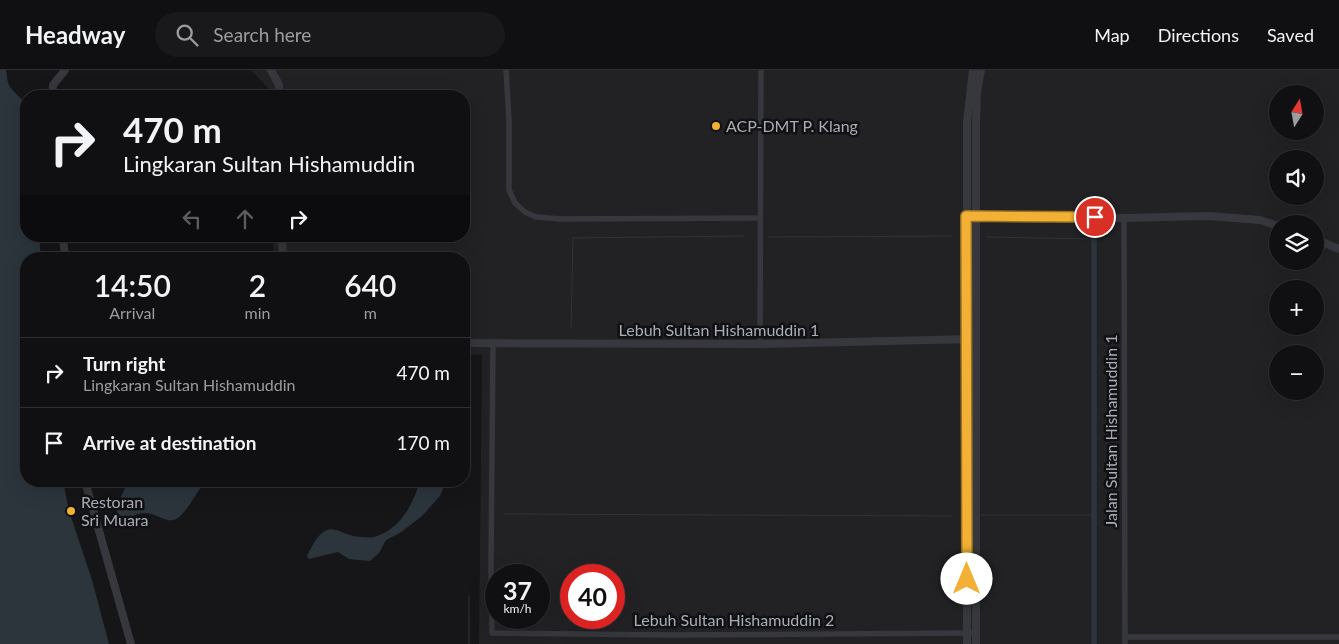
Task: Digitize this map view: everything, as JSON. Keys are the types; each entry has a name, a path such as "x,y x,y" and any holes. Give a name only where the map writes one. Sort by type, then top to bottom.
{"street":[{"path":"52,90 53,84 65,70"},
{"path":"271,70 279,84 280,90"},
{"path":"506,70 509,120 509,190 515,203 525,212 536,217 561,219 760,218"},
{"path":"760,344 761,70"},
{"path":"967,644 966,216 967,122 973,70"},
{"path":"976,644 975,217 977,92 981,70"},
{"path":"966,216 1234,217 1269,223"},
{"name":"Jalan Sultan Hishamuddin 1","path":"1124,218 1126,644"},
{"path":"1324,243 1339,249"},
{"name":"Lebuh Sultan Hishamuddin 1","path":"470,343 760,344 975,339"},
{"name":"Lebuh Sultan Hishamuddin 2","path":"493,344 492,633 976,633"},
{"path":"87,487 131,644"},
{"path":"1126,637 1339,638"}],"shaded area":[{"path":"0,70 6,70 10,87 20,98 20,242 40,242 40,252 20,252 20,487 64,487 69,511 92,580 109,644 0,644"},
{"path":"251,70 1339,70 1339,644 479,644 482,355 470,354 470,252 274,252 273,242 470,242 470,90 268,90"},
{"path":"126,487 201,487 178,518 168,520 149,513 142,513 117,522 117,511"},
{"path":"418,487 444,487 440,496 422,516 400,533 386,540 379,553 370,561 349,559 338,552 309,559 307,556 319,535 328,530 367,538 385,532 393,527 405,514"}],"waterway":[{"path":"571,327 573,238 744,236"},
{"path":"768,237 951,236"},
{"path":"987,237 1094,239"},
{"path":"1094,239 1094,644"},
{"path":"505,514 952,516"},
{"path":"982,515 1094,515"},
{"path":"469,596 469,644"}],"place":[{"name":"ACP-DMT P. Klang","path":"716,126"},
{"name":"Restoran Sri Muara","path":"71,511"}],"route":[{"path":"967,579 966,216 1001,218 1095,217"}]}
